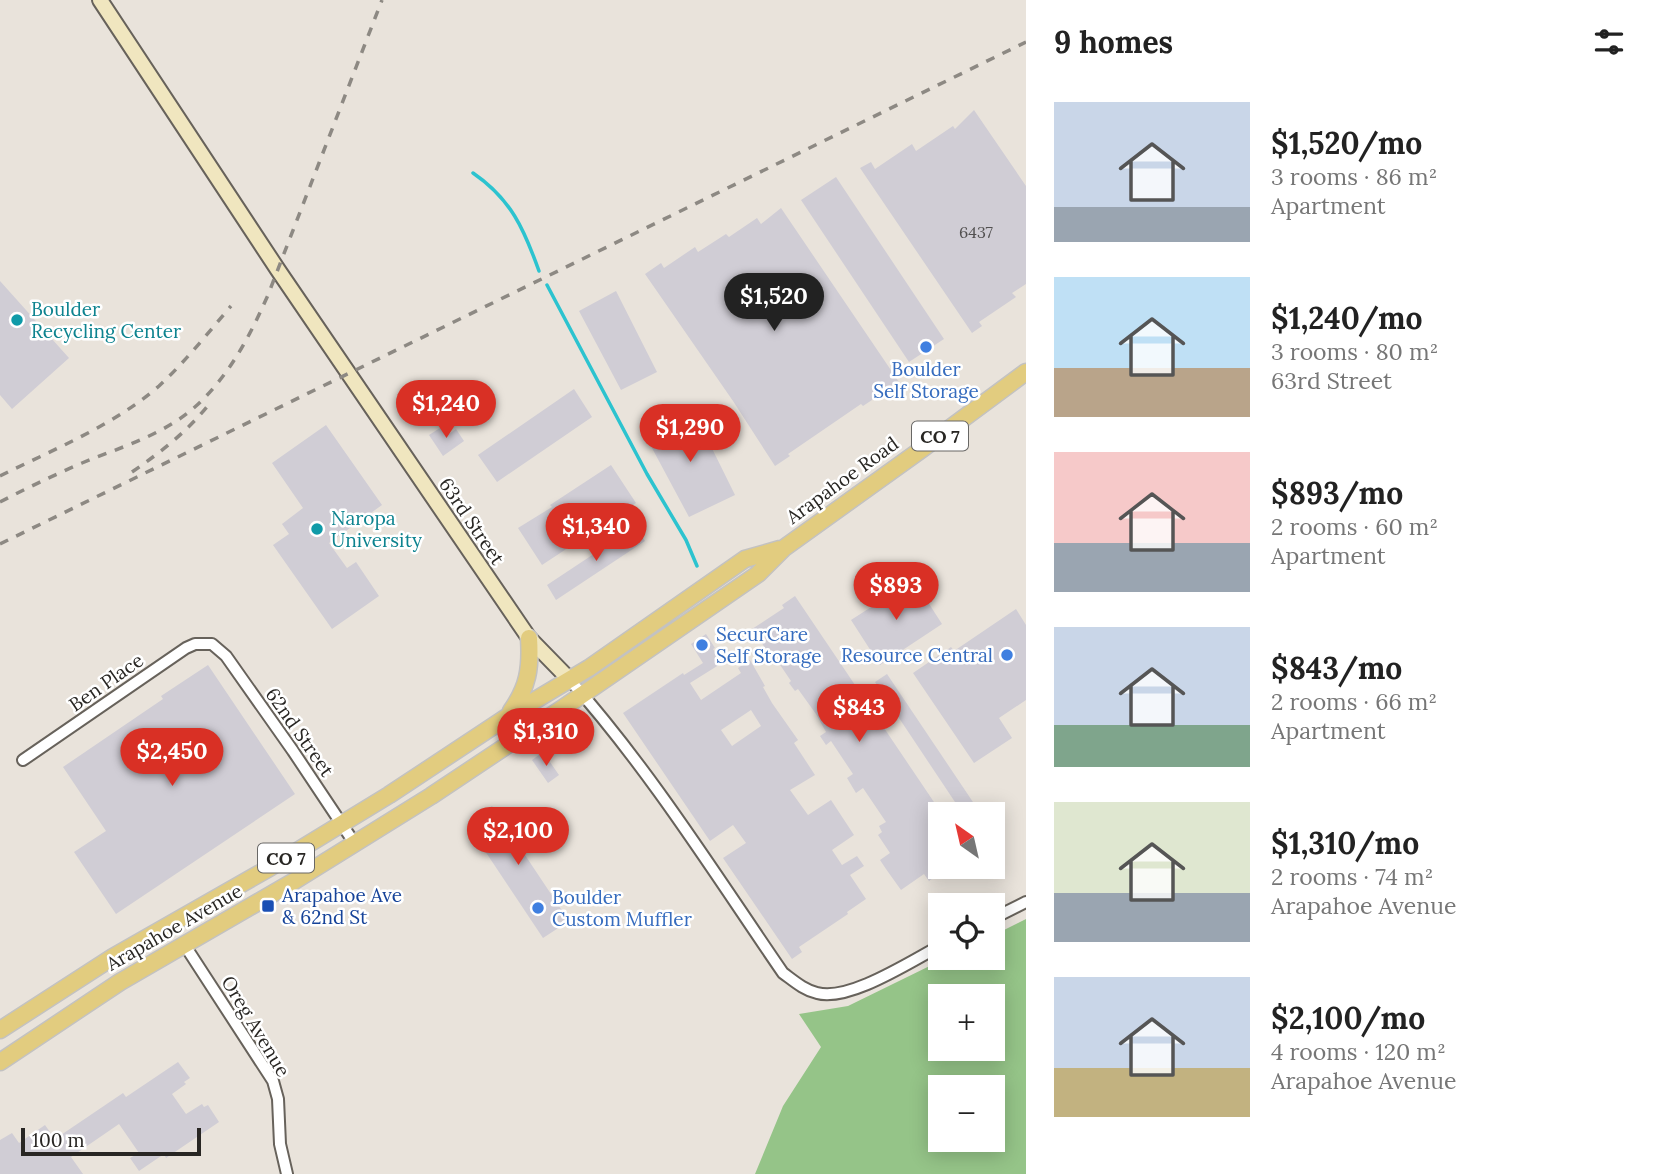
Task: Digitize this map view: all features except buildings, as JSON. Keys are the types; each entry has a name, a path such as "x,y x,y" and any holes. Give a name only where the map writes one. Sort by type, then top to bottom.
{"main road":[{"name":"Arapahoe Road","path":"582,694 758,573 784,548 1026,372"},
{"name":"Arapahoe Road","path":"569,679 611,653 745,559 784,548"},
{"path":"507,717 524,690 530,657 529,638"},
{"name":"Arapahoe Avenue","path":"0,1030 113,957 342,824 569,679"},
{"name":"Arapahoe Avenue","path":"0,1062 120,982 355,844 582,694"}],"street":[{"name":"63rd Street","path":"100,0 257,238 529,638 582,694 650,780 783,974 804,988 818,994 832,995 860,987 928,952"},
{"name":"Ben Place","path":"23,760 186,648 195,644 212,644"},
{"name":"62nd Street","path":"212,644 226,656 355,844"},
{"path":"1005,912 1026,902"},
{"name":"Oreg Avenue","path":"184,944 273,1081 278,1099 280,1144 287,1174"}],"green space":[{"path":"1026,919 1026,1174 755,1174 783,1106 821,1047 799,1014 848,1006 928,967 928,970 1005,970 1005,930"}],"waterway":[{"path":"473,173 507,204 522,228 539,271"},
{"path":"547,285 647,474 686,540 697,566"}],"railway":[{"path":"0,502 61,472 170,425 196,406 229,369 268,295 382,0"},
{"path":"0,544 1026,42"},
{"path":"0,476 82,436 141,400 178,367 231,306"},
{"path":"132,472 174,440 210,403"}],"place":[{"name":"Boulder Recycling Center","path":"17,320"},
{"name":"Boulder Self Storage","path":"926,347"},
{"name":"Naropa University","path":"317,529"},
{"name":"SecurCare Self Storage","path":"702,645"},
{"name":"Resource Central","path":"1007,655"},
{"name":"Arapahoe Ave & 62nd St","path":"268,906"},
{"name":"Boulder Custom Muffler","path":"538,908"}]}
